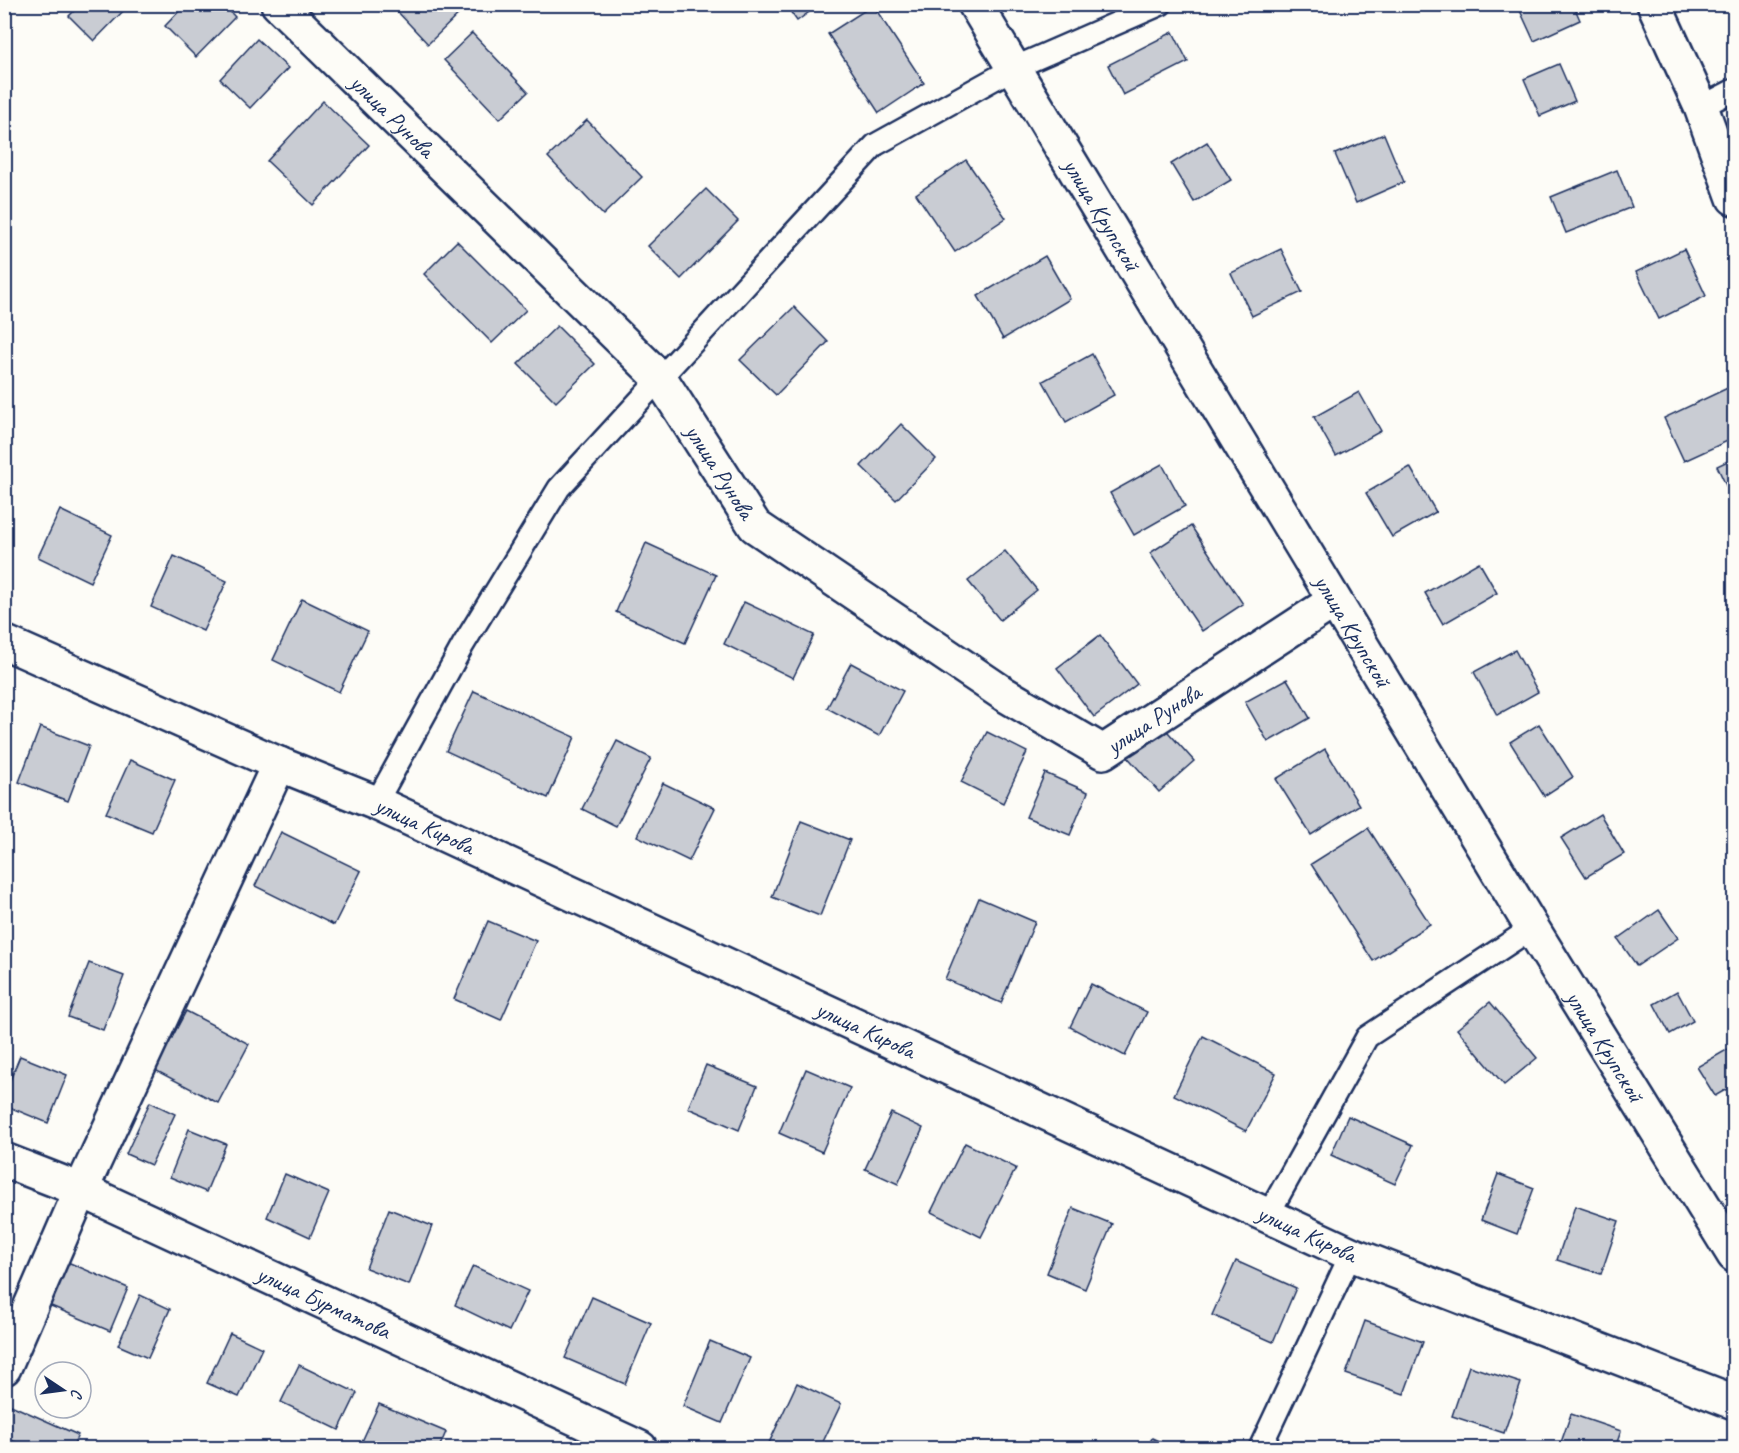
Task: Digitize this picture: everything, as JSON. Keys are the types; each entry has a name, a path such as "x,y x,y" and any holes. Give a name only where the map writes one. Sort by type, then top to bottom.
{"street":[{"name":"улица Рунова","path":"278,4 660,378 755,526 1004,694 1103,752 1334,601"},
{"name":"улица Крупской","path":"975,4 1532,928 1734,1255"},
{"path":"1654,4 1701,107 1734,198"},
{"name":"улица Кирова","path":"4,642 279,764 376,803 1351,1254 1734,1402"},
{"path":"4,1368 81,1190 279,764"},
{"name":"улица Бурматова","path":"4,1160 81,1190 640,1449"}],"lane":[{"path":"376,803 463,645 559,488 874,145 1014,68 1161,4"},
{"path":"1701,107 1734,90"},
{"path":"1268,1215 1367,1037 1532,928"},
{"path":"1260,1449 1351,1254"}],"building":[{"path":"81,4 130,4 94,41 69,16"},
{"path":"186,4 223,4 235,17 196,57 165,26"},
{"path":"402,4 469,4 428,44 396,10"},
{"path":"785,4 820,4 797,21"},
{"path":"1517,4 1573,4 1580,20 1534,41"},
{"path":"873,5 924,83 879,113 828,34"},
{"path":"1173,32 1188,62 1123,95 1108,65"},
{"path":"472,33 528,92 500,119 444,60"},
{"path":"257,39 288,68 250,108 220,79"},
{"path":"1559,64 1575,101 1540,116 1524,79"},
{"path":"323,101 369,145 313,205 267,161"},
{"path":"587,120 642,177 603,215 548,157"},
{"path":"1384,134 1404,182 1356,203 1335,154"},
{"path":"1207,142 1231,180 1194,202 1171,164"},
{"path":"966,160 1006,218 955,252 916,194"},
{"path":"1617,170 1632,207 1566,233 1551,197"},
{"path":"706,189 738,221 681,279 648,246"},
{"path":"457,241 526,310 492,343 424,274"},
{"path":"1281,249 1302,292 1252,316 1231,273"},
{"path":"1684,249 1706,296 1659,319 1636,272"},
{"path":"1045,256 1070,299 1003,339 978,296"},
{"path":"794,307 828,342 776,395 740,360"},
{"path":"557,326 595,364 556,402 518,364"},
{"path":"1092,354 1114,395 1066,422 1043,381"},
{"path":"1734,385 1734,438 1684,461 1664,418"},
{"path":"1359,392 1381,431 1336,456 1314,417"},
{"path":"901,424 936,459 896,500 861,466"},
{"path":"1734,458 1734,492 1730,494 1717,466"},
{"path":"1162,464 1185,506 1134,535 1110,493"},
{"path":"1410,467 1436,512 1392,537 1366,493"},
{"path":"60,510 112,535 90,582 38,557"},
{"path":"1191,526 1243,604 1202,631 1150,553"},
{"path":"646,543 716,575 685,643 616,612"},
{"path":"1005,551 1037,590 1000,620 968,581"},
{"path":"174,556 227,581 203,631 151,607"},
{"path":"1479,562 1497,593 1443,624 1425,593"},
{"path":"302,599 368,631 339,692 273,660"},
{"path":"744,602 814,635 793,678 724,644"},
{"path":"1100,635 1137,684 1094,717 1057,668"},
{"path":"1515,650 1538,692 1497,715 1474,672"},
{"path":"851,663 903,691 879,736 827,708"},
{"path":"1287,679 1310,718 1268,742 1245,702"},
{"path":"474,691 575,737 548,798 446,751"},
{"path":"1159,722 1194,761 1159,792 1124,753"},
{"path":"1539,724 1573,777 1544,796 1510,742"},
{"path":"40,727 89,746 68,801 19,782"},
{"path":"987,732 1027,752 1003,803 961,782"},
{"path":"617,741 651,758 616,826 582,809"},
{"path":"1325,749 1359,805 1311,835 1276,779"},
{"path":"130,760 175,780 152,832 106,813"},
{"path":"1045,773 1088,792 1070,835 1026,817"},
{"path":"663,783 715,808 689,861 637,836"},
{"path":"1600,814 1624,854 1586,877 1561,838"},
{"path":"801,821 850,840 820,916 772,897"},
{"path":"1368,828 1430,924 1373,961 1311,864"},
{"path":"281,832 361,871 334,925 255,886"},
{"path":"979,898 1035,922 1001,1003 945,979"},
{"path":"1659,910 1678,938 1637,966 1618,939"},
{"path":"488,921 536,941 501,1020 454,999"},
{"path":"89,963 124,976 103,1030 68,1017"},
{"path":"1091,984 1147,1012 1125,1056 1070,1027"},
{"path":"1677,991 1693,1021 1670,1034 1654,1004"},
{"path":"1490,1002 1537,1058 1504,1085 1457,1029"},
{"path":"186,1011 249,1044 218,1103 155,1070"},
{"path":"1203,1036 1276,1073 1246,1131 1174,1095"},
{"path":"1730,1048 1734,1055 1734,1085 1715,1096 1697,1067"},
{"path":"20,1056 67,1075 48,1123 4,1105 4,1095"},
{"path":"706,1065 757,1086 739,1130 688,1108"},
{"path":"806,1069 850,1088 822,1152 779,1133"},
{"path":"150,1102 175,1114 151,1165 126,1154"},
{"path":"891,1113 923,1128 898,1184 865,1169"},
{"path":"1348,1116 1413,1145 1395,1184 1331,1155"},
{"path":"189,1129 226,1144 206,1192 170,1177"},
{"path":"965,1143 1016,1168 981,1237 931,1212"},
{"path":"285,1174 329,1193 310,1237 267,1217"},
{"path":"1498,1174 1534,1188 1517,1234 1481,1220"},
{"path":"1575,1206 1619,1221 1601,1274 1557,1260"},
{"path":"1073,1208 1112,1224 1085,1289 1047,1273"},
{"path":"389,1209 432,1226 409,1285 366,1268"},
{"path":"63,1260 128,1288 110,1331 44,1303"},
{"path":"1236,1261 1296,1288 1273,1342 1212,1315"},
{"path":"473,1266 528,1291 509,1331 455,1305"},
{"path":"140,1295 170,1309 148,1358 118,1345"},
{"path":"592,1297 651,1323 625,1384 565,1358"},
{"path":"1365,1321 1423,1342 1404,1394 1346,1374"},
{"path":"230,1333 262,1348 239,1397 207,1383"},
{"path":"710,1341 750,1358 722,1423 683,1406"},
{"path":"299,1365 357,1393 339,1430 281,1402"},
{"path":"1469,1366 1521,1383 1504,1433 1452,1416"},
{"path":"797,1383 841,1404 820,1448 780,1448 769,1443"},
{"path":"4,1402 33,1415 33,1420 44,1420 78,1435 72,1448 29,1448 4,1437"},
{"path":"379,1404 446,1432 439,1448 359,1448"},
{"path":"1571,1414 1621,1431 1615,1448 1559,1448"},
{"path":"1152,1438 1174,1448 1147,1448"}]}
